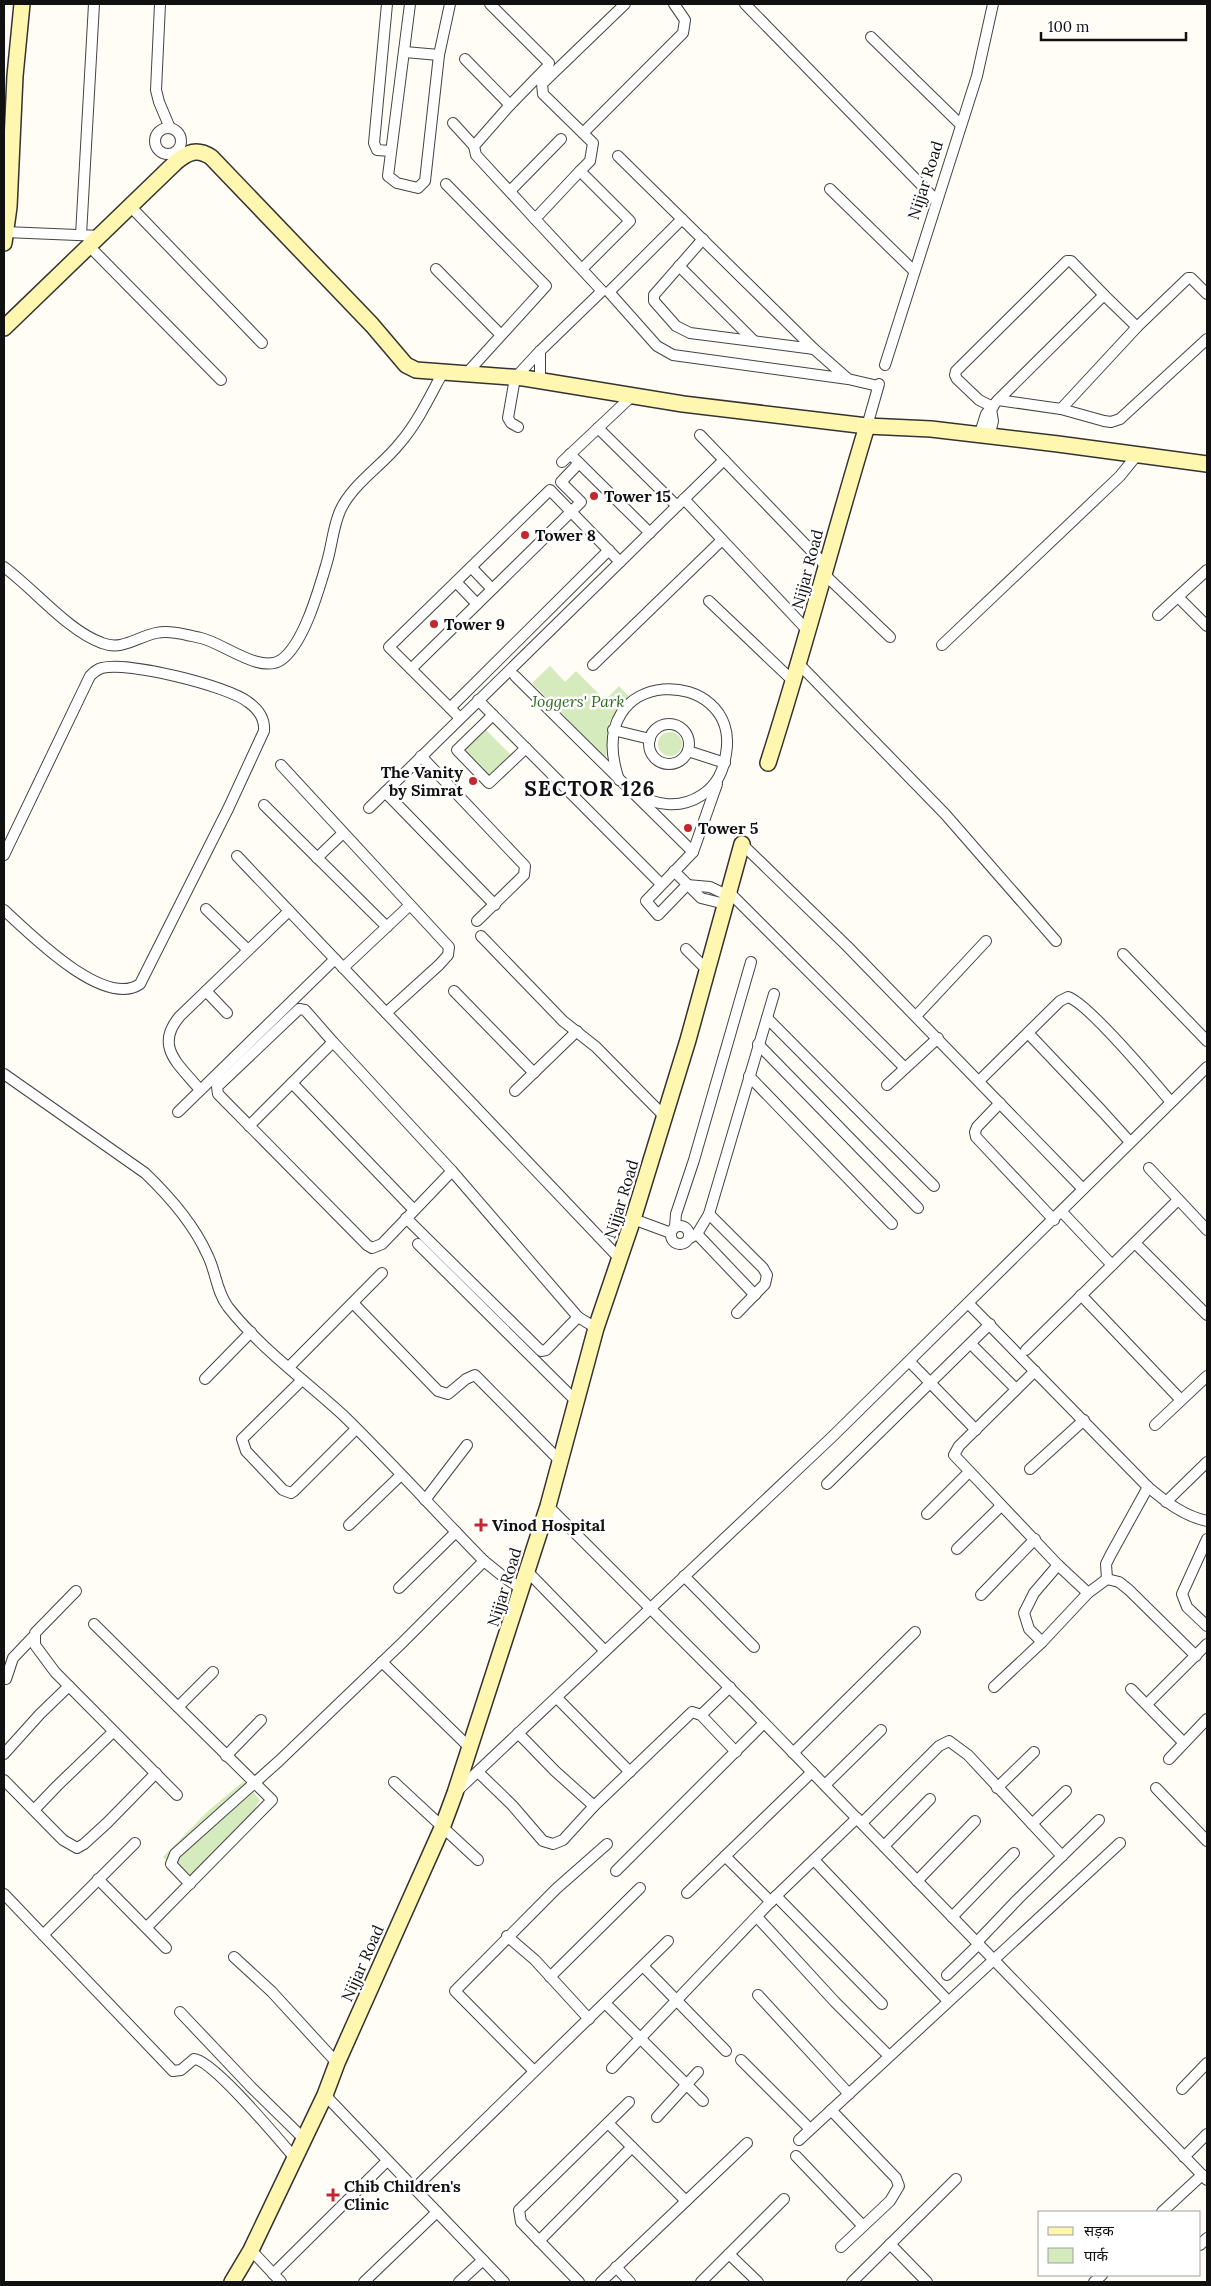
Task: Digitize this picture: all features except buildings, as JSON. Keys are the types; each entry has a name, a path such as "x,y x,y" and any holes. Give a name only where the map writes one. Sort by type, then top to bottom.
{"street":[{"path":"22,4 15,85 9,208 4,238 85,241 101,236 131,207 176,156 181,140 178,132 170,128 158,102 156,90 160,4"},
{"path":"4,328 85,241 94,4"},
{"path":"387,4 374,143 377,150 391,151"},
{"path":"410,4 389,178 396,183 418,188 423,186 426,181 438,55 450,4"},
{"path":"474,146 549,63 490,4"},
{"path":"535,219 590,161 593,152 593,143 543,94 542,84 625,4"},
{"path":"583,133 683,33 685,20 674,4"},
{"path":"745,4 937,201"},
{"name":"Nijjar Road","path":"885,365 977,76 993,4"},
{"path":"872,37 961,125"},
{"path":"405,52 438,55"},
{"path":"465,59 510,105"},
{"path":"453,123 474,146 476,155 602,291 515,378 508,418 511,423 518,427"},
{"path":"170,128 158,132 154,144 162,153 176,156 192,152 205,153 211,157 372,325 406,366 422,371 540,381 632,396 867,426 931,429 1207,464"},
{"path":"510,191 561,139"},
{"path":"618,156 814,349 848,379"},
{"path":"580,171 630,221 582,269"},
{"path":"446,184 546,286 500,334 466,374"},
{"path":"830,189 914,271"},
{"path":"131,207 262,343"},
{"path":"682,219 609,292 657,346 673,355 848,379"},
{"path":"703,239 653,297 676,326 690,333 814,349"},
{"path":"85,241 221,380"},
{"path":"1137,327 1071,261 1067,261 956,371 955,375 979,400 994,405 1061,409 1112,422 1120,418 1207,339"},
{"path":"679,266 754,341"},
{"path":"436,269 500,334"},
{"path":"1061,409 1137,327 1188,278 1191,278 1207,294"},
{"path":"984,436 986,414 1104,295"},
{"path":"540,351 540,381"},
{"path":"4,567 25,582 72,624 102,643 122,645 157,633 174,633 215,642 265,665 274,664 282,659 290,650 306,620 327,562 341,509 356,488 400,443 443,372"},
{"name":"Nijjar Road","path":"768,763 794,682 824,568 879,385 848,379"},
{"path":"562,462 632,396"},
{"path":"598,428 722,540 808,630"},
{"path":"700,435 890,637"},
{"path":"570,454 650,533"},
{"path":"942,645 1120,476 1137,455"},
{"path":"369,808 724,460"},
{"path":"411,669 581,502 561,482 579,463"},
{"path":"460,718 389,647 550,490 620,562"},
{"path":"593,665 722,540"},
{"path":"450,708 609,550"},
{"path":"472,567 492,588"},
{"path":"1158,615 1207,570"},
{"path":"456,582 477,604"},
{"path":"1178,597 1207,626"},
{"path":"709,601 794,682"},
{"path":"799,664 945,814 1056,941"},
{"path":"4,855 90,676 96,670 112,666 161,672 228,692 247,701 262,718 264,731 228,809 140,984 131,989 114,988 67,966 4,910"},
{"path":"515,676 693,852"},
{"path":"619,780 611,747 613,730 620,715 631,702 645,693 661,688 678,688 694,693 708,702 720,715 726,731 728,746 725,763 693,852 646,901 658,914 687,885"},
{"path":"478,700 662,884"},
{"path":"493,715 457,750 490,783 526,748"},
{"path":"671,725 678,726 687,736 688,751 682,760 677,763 665,764 654,757 651,752 650,739 658,728 671,725"},
{"path":"613,730 650,739"},
{"path":"688,751 725,763"},
{"path":"421,756 525,866 524,875 478,921"},
{"path":"281,765 447,943 449,950 439,965 386,1013"},
{"path":"633,793 648,801 663,805 680,804 695,800 708,791 719,779"},
{"path":"385,792 495,905"},
{"path":"264,805 387,926"},
{"path":"317,858 343,833"},
{"path":"742,844 938,1038 1083,1190"},
{"name":"Nijjar Road","path":"232,2282 251,2250 325,2095 336,2063 456,1793 548,1506 596,1328 633,1219 707,970 742,844"},
{"path":"237,856 620,1260"},
{"path":"674,871 706,901 727,897 905,1068"},
{"path":"343,968 410,904"},
{"path":"206,909 248,950"},
{"path":"200,1090 170,1054 168,1037 173,1024 289,911"},
{"path":"481,936 563,1021 596,1047 664,1116"},
{"path":"916,1016 986,940"},
{"path":"686,949 707,970"},
{"path":"1123,954 1207,1041"},
{"path":"178,1112 335,959"},
{"path":"751,962 694,1160 676,1214 671,1239 678,1245 684,1244 693,1236 709,1214 748,1076 774,994"},
{"path":"206,990 227,1013"},
{"path":"454,991 534,1073"},
{"path":"980,1082 1060,1001 1064,998 1072,998 1135,1060 1171,1102"},
{"path":"452,1172 377,1248 367,1245 221,1098 217,1087 299,1009 305,1010 452,1172 578,1317 596,1328"},
{"path":"767,1018 934,1186"},
{"path":"515,1092 577,1031"},
{"path":"1028,1033 1130,1142"},
{"path":"887,1085 938,1038"},
{"path":"249,1126 333,1042"},
{"path":"758,1044 918,1208"},
{"path":"456,1793 910,1362 1207,1067"},
{"path":"4,1074 145,1173 158,1185 172,1200 207,1253 220,1294 227,1306 288,1368 356,1429 484,1561 505,1578 522,1588"},
{"path":"748,1076 892,1224"},
{"path":"292,1083 414,1210"},
{"path":"1000,1103 977,1127 976,1137 1054,1220"},
{"path":"1149,1168 1207,1230"},
{"path":"1026,1350 1178,1200"},
{"path":"1062,1212 1112,1265"},
{"path":"709,1214 765,1271 767,1279 755,1295 737,1313"},
{"path":"406,1218 541,1351 546,1350 578,1317"},
{"path":"633,1219 673,1230 685,1227 755,1295"},
{"path":"1135,1243 1207,1315"},
{"path":"418,1244 577,1402"},
{"path":"288,1368 382,1273"},
{"path":"1081,1295 1181,1400"},
{"path":"353,1303 438,1391 448,1394 471,1375 476,1375 560,1461"},
{"path":"969,1304 1084,1420 1148,1488 1166,1502 1192,1517 1207,1521"},
{"path":"827,1484 990,1324"},
{"path":"204,1379 251,1332"},
{"path":"971,1344 1016,1389"},
{"path":"910,1362 976,1430"},
{"path":"1035,1371 959,1446 954,1455 1001,1506 1088,1593"},
{"path":"1155,1425 1207,1376"},
{"path":"302,1380 242,1439 246,1451 279,1486 287,1492 294,1491 356,1429"},
{"path":"1030,1469 1084,1420"},
{"path":"425,1500 467,1445"},
{"path":"1166,1502 1207,1462"},
{"path":"927,1514 969,1472"},
{"path":"349,1525 400,1475"},
{"path":"1107,1579 1106,1564 1110,1554 1148,1488"},
{"path":"548,1506 730,1687 1204,2177 1163,2211"},
{"path":"957,1550 1001,1506"},
{"path":"399,1588 456,1532"},
{"path":"1207,1538 1182,1594 1187,1607 1207,1626"},
{"path":"981,1596 1035,1540"},
{"path":"190,1884 174,1867 172,1858 209,1821 253,1783 382,1662 484,1561"},
{"path":"1042,1642 1029,1629 1024,1613 1034,1593 1058,1564"},
{"path":"527,1571 606,1651"},
{"path":"684,1576 754,1647"},
{"path":"994,1687 1042,1642 1088,1593 1107,1579"},
{"path":"1107,1579 1119,1582 1129,1590 1196,1656"},
{"path":"6,1679 12,1658 76,1591"},
{"path":"94,1624 272,1800 147,1927"},
{"path":"793,1753 915,1632"},
{"path":"33,1638 34,1645 42,1657 113,1732 177,1795"},
{"path":"1146,1704 1207,1644"},
{"path":"382,1662 471,1748"},
{"path":"178,1707 213,1672"},
{"path":"4,1754 34,1720 69,1686"},
{"path":"701,1714 730,1687"},
{"path":"1130,1689 1184,1742"},
{"path":"557,1698 630,1772"},
{"path":"478,1772 512,1805 543,1841 549,1845 563,1840 594,1806 692,1712 701,1714 736,1752"},
{"path":"1169,1759 1207,1719"},
{"path":"226,1756 261,1720"},
{"path":"616,1871 764,1723"},
{"path":"825,1785 881,1730"},
{"path":"34,1810 113,1732"},
{"path":"518,1733 555,1771 594,1806"},
{"path":"612,2068 774,1899 943,1742 949,1741 956,1745 1062,1856"},
{"path":"997,1788 1034,1752"},
{"path":"687,1893 812,1772"},
{"path":"4,1780 63,1840 77,1848 93,1836 156,1773"},
{"path":"394,1782 478,1860"},
{"path":"1156,1788 1207,1840"},
{"path":"1032,1824 1066,1791"},
{"path":"884,1846 930,1799"},
{"path":"947,1975 1098,1820"},
{"path":"917,1880 975,1821"},
{"path":"43,1935 135,1843"},
{"path":"799,2140 1120,1843"},
{"path":"534,2071 455,1991 576,1869 607,1844"},
{"path":"952,1917 1014,1853"},
{"path":"725,1856 774,1899 882,2004"},
{"path":"814,1860 948,2001"},
{"path":"98,1879 166,1948"},
{"path":"550,1977 640,1888"},
{"path":"4,1894 173,2071 181,2070 194,2059 203,2062 237,2094 294,2157"},
{"path":"757,1917 835,2002 889,2056"},
{"path":"508,1936 589,2019"},
{"path":"414,2189 668,1941"},
{"path":"234,1957 272,1992 336,2063"},
{"path":"643,1966 726,2051"},
{"path":"758,1995 849,2094"},
{"path":"605,2003 703,2101"},
{"path":"180,2012 251,2087 304,2139"},
{"path":"741,2060 810,2129"},
{"path":"1182,2090 1207,2063"},
{"path":"657,2117 698,2072"},
{"path":"325,2095 504,2282"},
{"path":"579,2282 522,2222 519,2210 629,2102"},
{"path":"831,2110 896,2178 900,2186 890,2201 841,2246"},
{"path":"608,2123 686,2201"},
{"path":"1184,2157 1207,2134"},
{"path":"601,2282 747,2143"},
{"path":"538,2241 632,2147"},
{"path":"796,2156 863,2226"},
{"path":"273,2274 387,2161"},
{"path":"852,2282 956,2179"},
{"path":"701,2282 784,2199"},
{"path":"364,2282 437,2212"},
{"path":"890,2244 927,2282"},
{"path":"251,2250 281,2282"},
{"path":"730,2254 758,2282"},
{"path":"459,2282 483,2260"},
{"path":"616,2267 630,2282"}],"green space":[{"name":"Joggers' Park","path":"550,666 565,682 576,671 605,700 619,686 632,700 609,723 606,758 532,683"},
{"path":"482,726 515,759 489,783 457,750"},
{"path":"670,732 678,736 682,744 678,752 670,756 662,752 658,744 662,736"},
{"path":"244,1781 260,1800 249,1818 186,1881 163,1857 209,1810"}],"place":[{"name":"Tower 15","path":"594,496"},
{"name":"Tower 8","path":"525,535"},
{"name":"Tower 9","path":"434,624"},
{"name":"The Vanity by Simrat","path":"473,781"},
{"name":"Tower 5","path":"688,828"},
{"name":"Vinod Hospital","path":"481,1525"},
{"name":"Chib Children's Clinic","path":"333,2195"}],"district":[{"name":"SECTOR 126","path":"590,789"}]}
